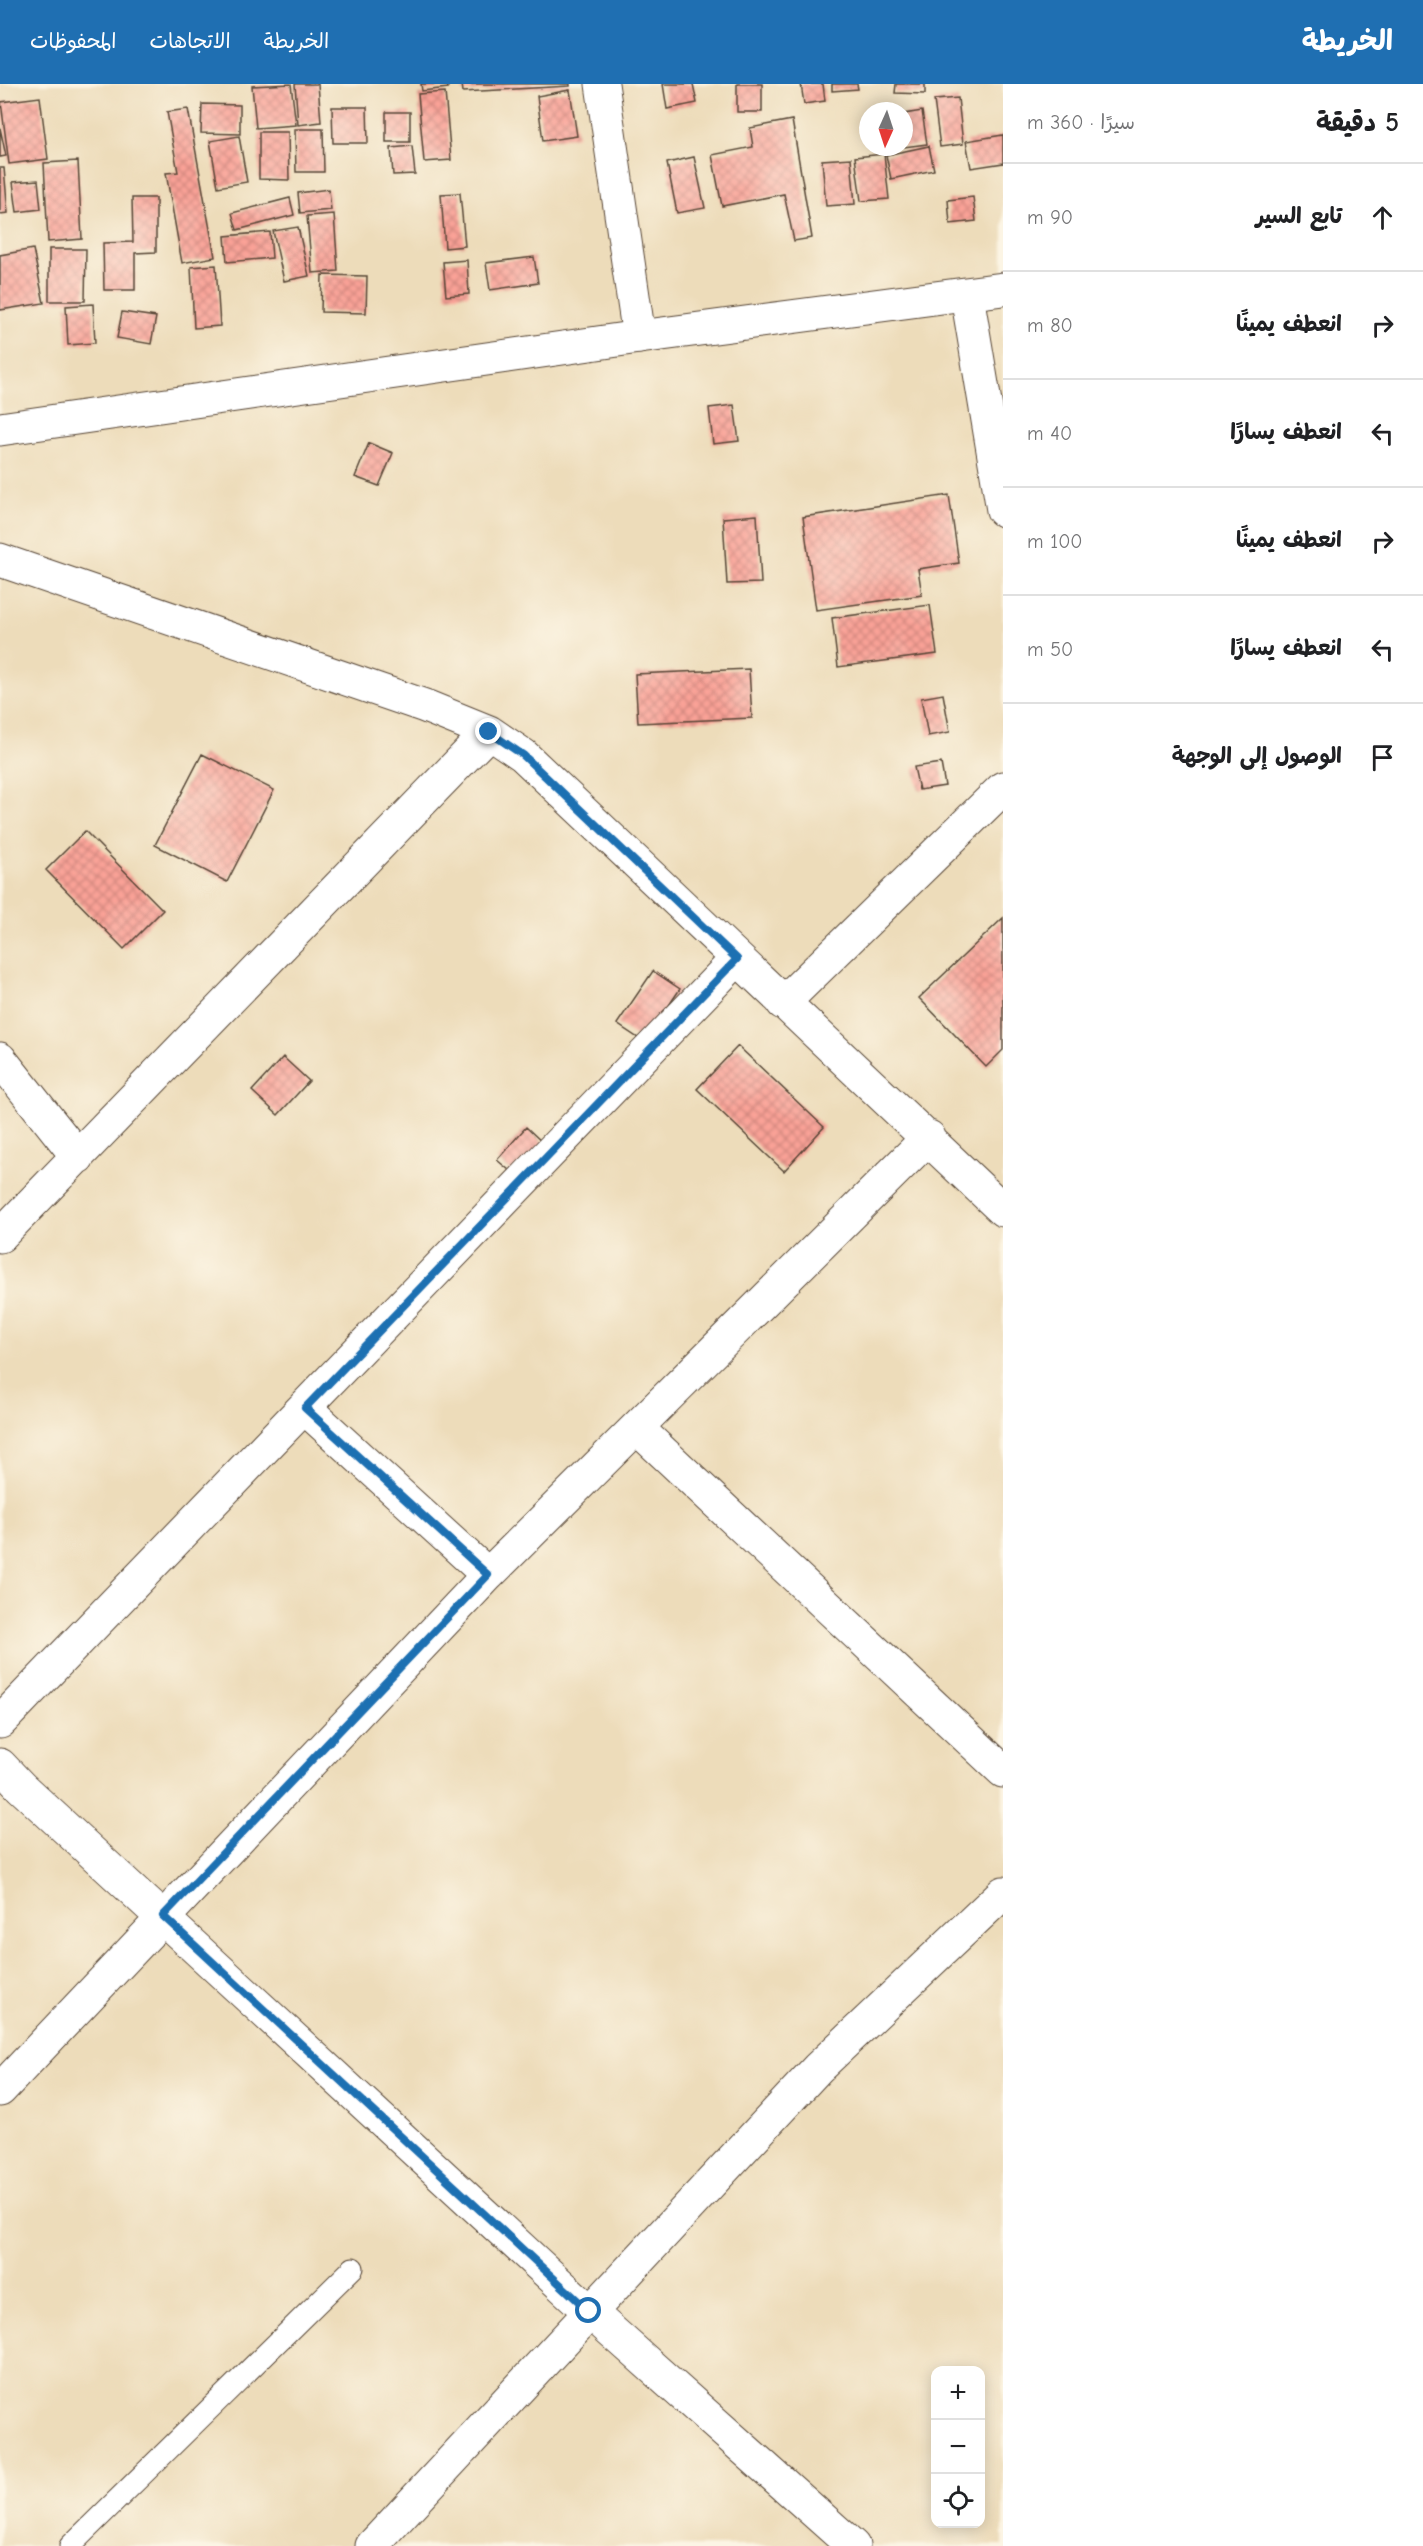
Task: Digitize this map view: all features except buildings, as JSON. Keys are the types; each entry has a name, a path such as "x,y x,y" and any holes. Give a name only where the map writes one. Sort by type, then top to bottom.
{"street":[{"path":"602,84 639,337"},
{"path":"0,429 639,337 1003,289"},
{"path":"967,295 1003,510"},
{"path":"0,560 425,706 489,732 523,755 783,1003 929,1137 1003,1210"},
{"path":"0,1236 489,732"},
{"path":"783,1003 1003,788"},
{"path":"0,1722 737,959"},
{"path":"0,1059 78,1157"},
{"path":"0,2090 488,1575 929,1137"},
{"path":"305,1408 488,1575"},
{"path":"637,1428 1003,1771"},
{"path":"0,1765 21,1787 589,2311 853,2546"},
{"path":"372,2546 818,2068 1003,1893"}],"lane":[{"path":"70,2546 353,2268"}],"route":[{"path":"489,732 523,755 737,959 305,1408 488,1575 163,1916 589,2311"}]}
